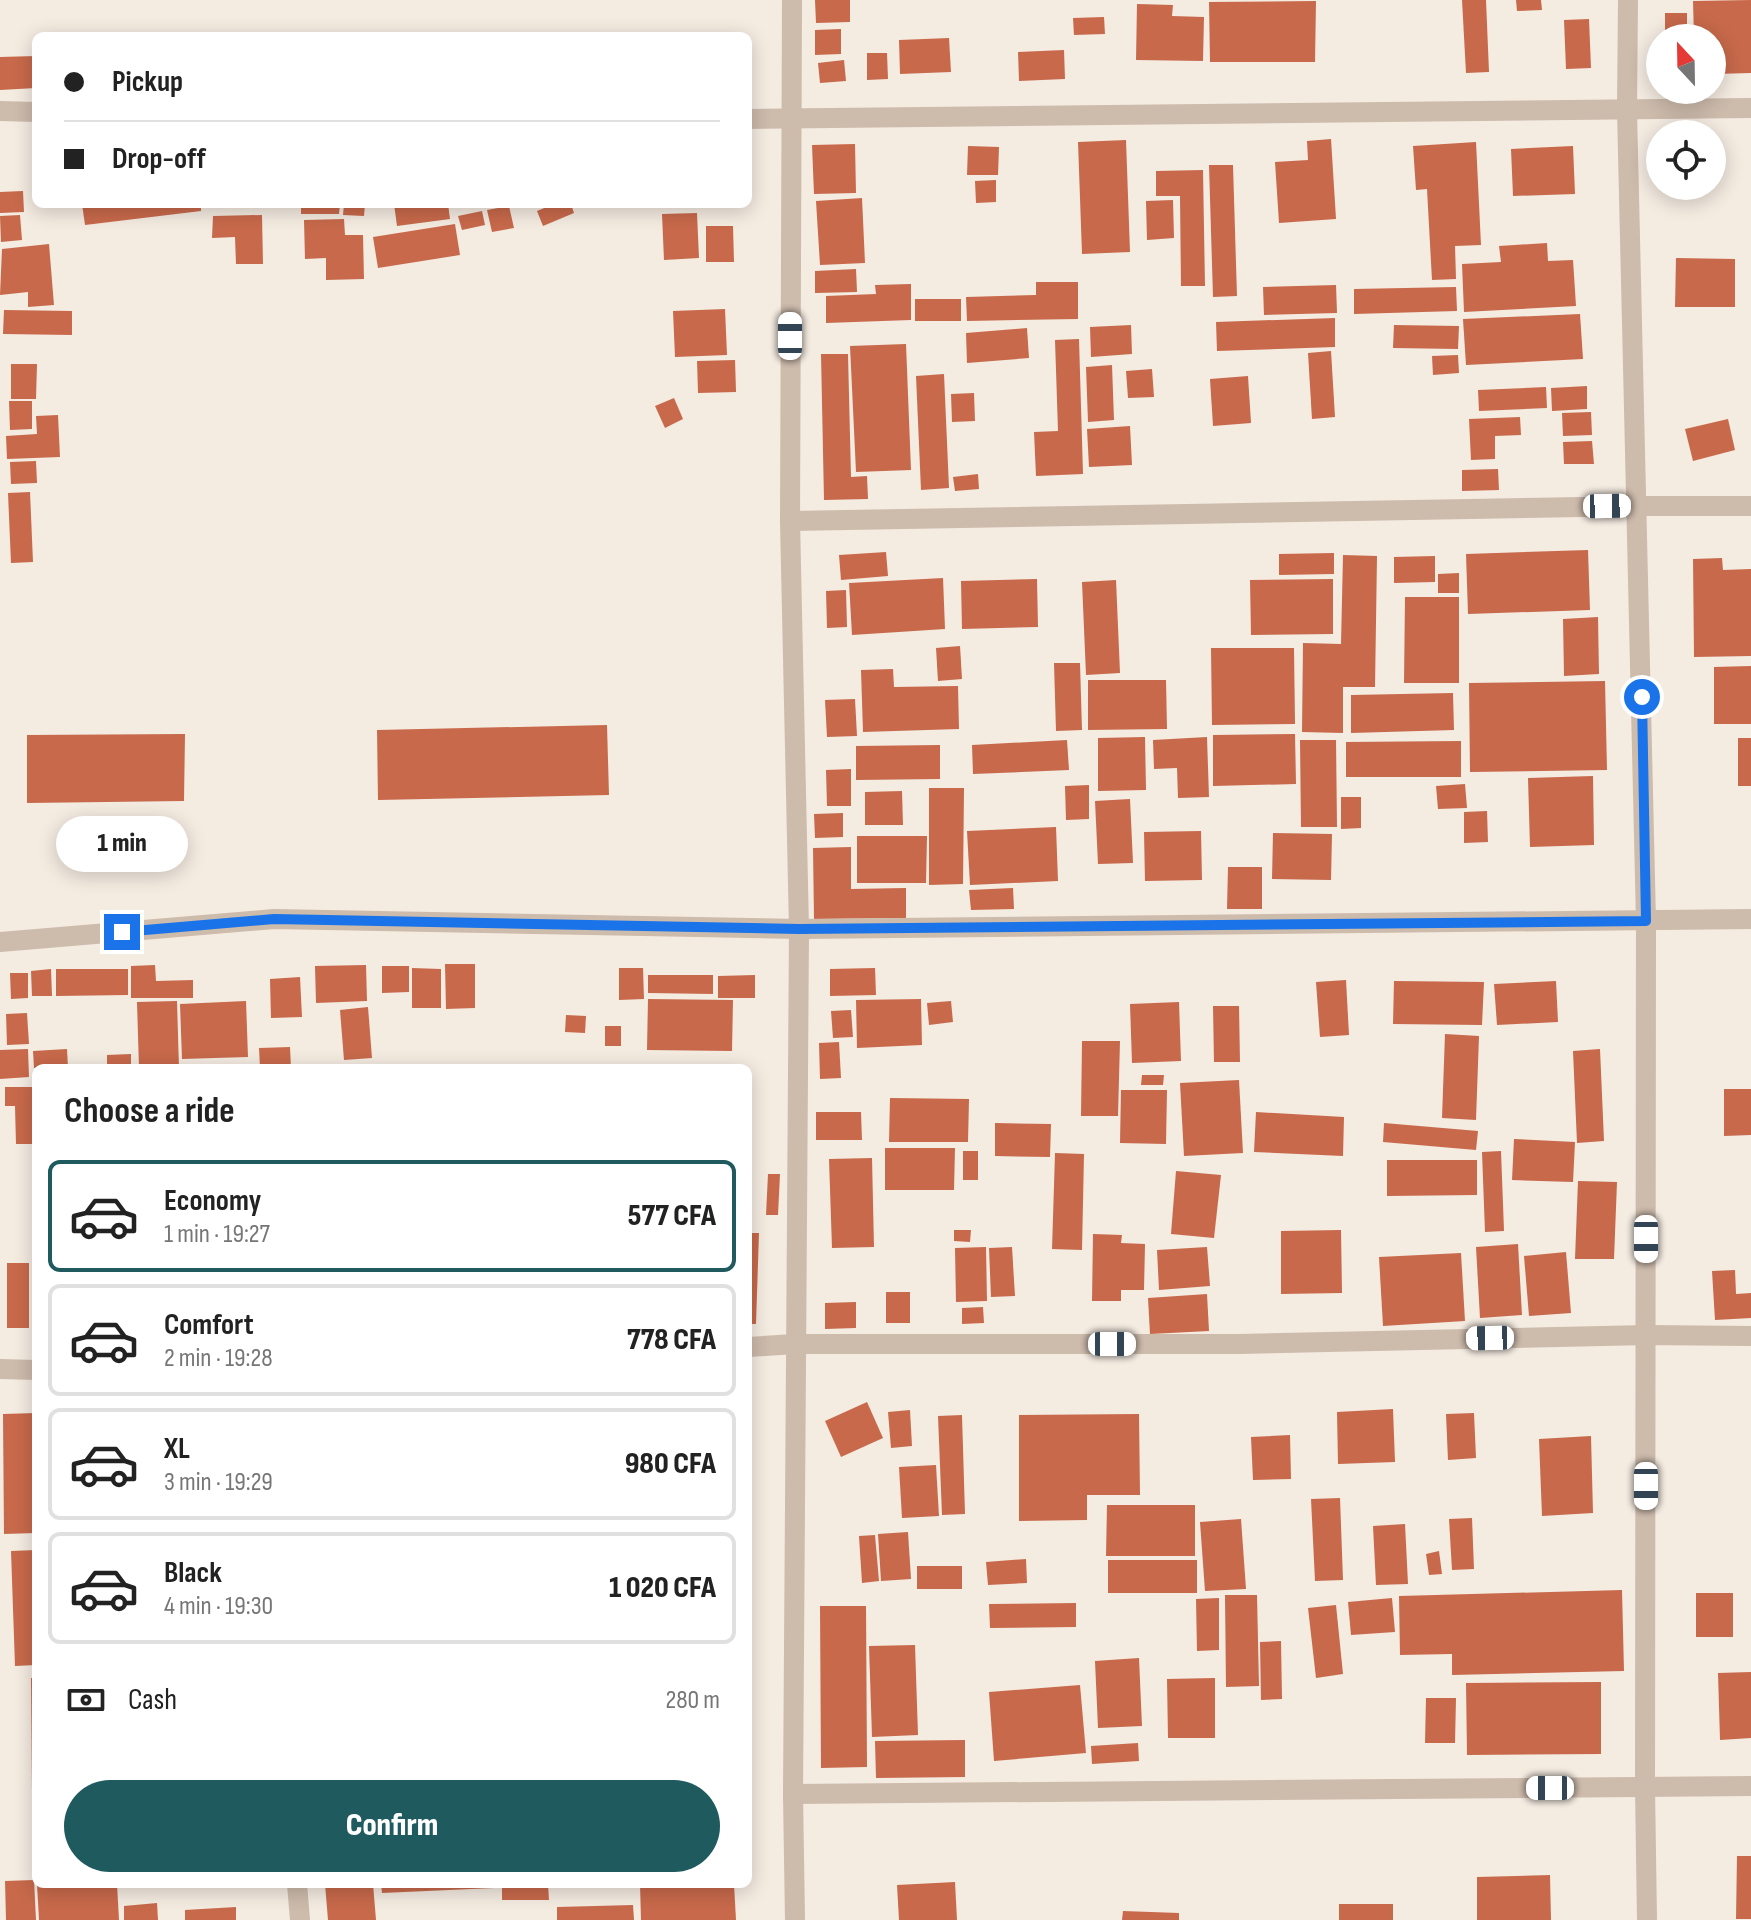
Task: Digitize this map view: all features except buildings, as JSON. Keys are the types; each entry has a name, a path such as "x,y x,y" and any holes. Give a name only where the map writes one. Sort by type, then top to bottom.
{"street":[{"path":"792,0 790,521 799,929 793,1794 795,1920"},
{"path":"1628,0 1627,110 1646,921 1647,1920"},
{"path":"752,119 1751,108"},
{"path":"0,111 32,112"},
{"path":"790,521 1751,506"},
{"path":"0,942 274,919 799,929 1751,919"},
{"path":"752,1347 795,1344 1239,1344 1647,1335 1751,1336"},
{"path":"0,1369 32,1370"},
{"path":"793,1794 1751,1786"},
{"path":"297,1888 300,1920"}],"route":[{"path":"122,932 274,919 799,929 1646,921 1642,697"}]}
